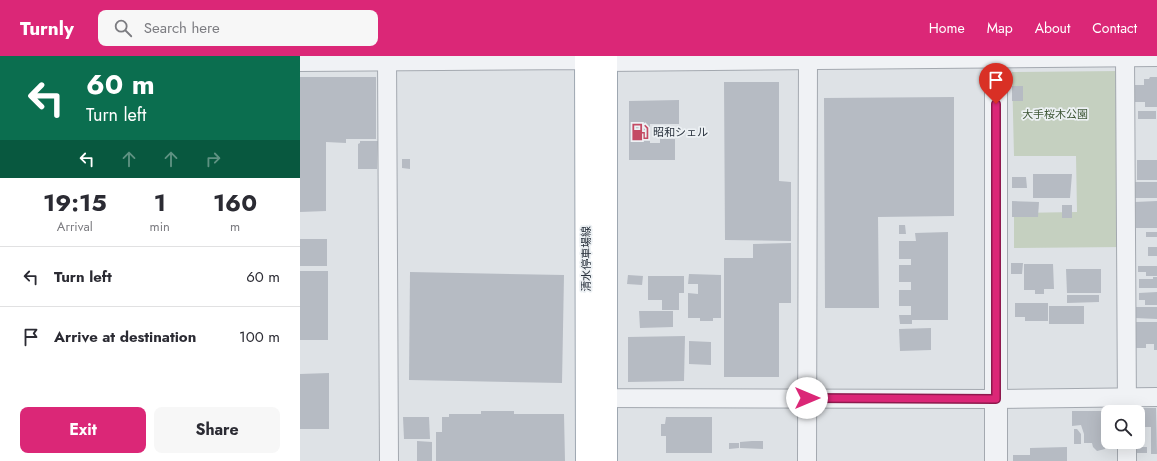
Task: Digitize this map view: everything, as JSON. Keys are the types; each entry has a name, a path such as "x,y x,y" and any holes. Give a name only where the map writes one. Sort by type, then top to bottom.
{"main road":[{"name":"清水停車場線","path":"587,461 596,397 596,59"},
{"name":"清水停車場線","path":"596,397 606,461"}],"street":[{"path":"996,57 996,461"},
{"path":"1125,57 1127,405"},
{"path":"300,62 387,59 1157,57"},
{"path":"807,58 807,461"},
{"path":"387,59 389,461"},
{"path":"596,397 996,399 1127,405 1157,398"},
{"path":"1126,461 1127,449"}],"green space":[{"name":"大手桜木公園","path":"1120,71 1124,247 1014,248 1014,213 1077,212 1076,156 1014,156 1012,72"}],"building":[{"path":"300,77 376,77 376,139 346,139 346,143 326,142 326,211 300,212"},
{"path":"1150,77 1157,77 1157,107 1145,107 1145,102 1135,102 1135,85 1144,85 1144,79 1149,79"},
{"path":"724,82 779,82 779,181 791,182 791,241 725,240"},
{"path":"1012,86 1023,86 1023,101 1012,101"},
{"path":"954,97 954,216 878,217 879,308 825,308 824,98"},
{"name":"昭和シェル","path":"679,100 679,124 650,124 650,143 660,143 660,139 675,139 675,160 629,160 629,101"},
{"path":"1138,111 1156,111 1156,119 1138,119"},
{"path":"360,141 378,141 377,169 358,169 358,144"},
{"path":"402,159 410,159 410,169 402,168"},
{"path":"1137,160 1157,160 1157,180 1137,180"},
{"path":"1033,174 1072,174 1070,198 1033,198"},
{"path":"1012,177 1026,177 1027,188 1012,188"},
{"path":"1134,182 1157,182 1157,198 1134,198"},
{"path":"1012,201 1039,202 1038,217 1012,217"},
{"path":"1157,201 1157,228 1136,228 1135,202"},
{"path":"1062,205 1072,205 1072,218 1062,218"},
{"path":"899,225 905,225 906,234 899,234"},
{"path":"948,232 948,320 912,320 912,324 900,324 899,315 911,315 911,306 899,306 899,290 911,290 911,282 899,282 899,265 911,265 911,259 899,259 899,241 916,241 915,233"},
{"path":"1146,232 1157,232 1157,237 1146,237"},
{"path":"300,239 327,239 327,266 300,266"},
{"path":"791,243 791,303 779,303 779,377 724,377 724,258 753,258 753,244"},
{"path":"1148,247 1157,247 1157,256 1148,256"},
{"path":"1011,263 1023,263 1022,274 1011,274"},
{"path":"1024,264 1053,264 1054,289 1044,289 1044,294 1035,294 1035,290 1024,290"},
{"path":"1138,266 1157,266 1157,276 1146,276 1146,272 1138,272"},
{"path":"1066,269 1101,269 1101,293 1067,293"},
{"path":"300,271 328,271 328,340 300,340"},
{"path":"410,272 564,275 562,383 409,380"},
{"path":"689,274 721,275 721,318 713,318 713,321 700,321 700,318 688,318 688,293 698,294 698,284 688,284"},
{"path":"628,275 643,276 642,285 627,284"},
{"path":"648,276 684,276 684,293 679,293 679,310 662,310 662,300 648,300"},
{"path":"1153,277 1157,277 1157,288 1139,288 1139,279 1153,279"},
{"path":"1157,292 1157,305 1145,305 1145,300 1139,300 1139,293"},
{"path":"1067,295 1099,295 1099,302 1067,303"},
{"path":"1015,303 1048,303 1048,321 1025,321 1025,317 1015,317"},
{"path":"1049,306 1084,306 1084,324 1049,324"},
{"path":"1135,307 1157,307 1157,319 1135,318"},
{"path":"639,311 673,311 673,327 640,328"},
{"path":"1135,322 1157,322 1157,350 1154,350 1154,344 1146,344 1146,348 1135,348"},
{"path":"931,328 931,350 900,351 899,329"},
{"path":"685,336 684,381 628,382 628,337"},
{"path":"689,341 711,342 711,365 689,364"},
{"path":"329,373 329,429 300,429 300,374"},
{"path":"1145,408 1156,408 1157,454 1151,454 1151,427 1145,427"},
{"path":"481,411 514,411 514,414 564,414 565,461 436,461 436,432 442,432 442,417 449,417 449,414 481,414"},
{"path":"1072,411 1101,411 1101,449 1105,449 1097,451 1093,447 1092,443 1084,443 1084,434 1081,425 1072,426"},
{"path":"403,417 429,417 430,439 404,439"},
{"path":"666,417 712,417 712,453 666,453 666,436 661,436 661,424 665,424"},
{"path":"1074,429 1077,429 1081,434 1081,444 1074,444"},
{"path":"417,441 432,442 432,461 417,461"},
{"path":"763,441 763,449 740,448 740,442"},
{"path":"729,443 739,443 739,448 729,449"},
{"path":"1067,447 1067,461 1013,461 1013,455 1030,455 1030,448"},
{"path":"1145,447 1147,447 1147,453 1137,453 1137,449 1145,449"}],"place":[{"name":"昭和シェル","path":"640,132"}],"route":[{"path":"807,398 996,399 996,104"}]}
